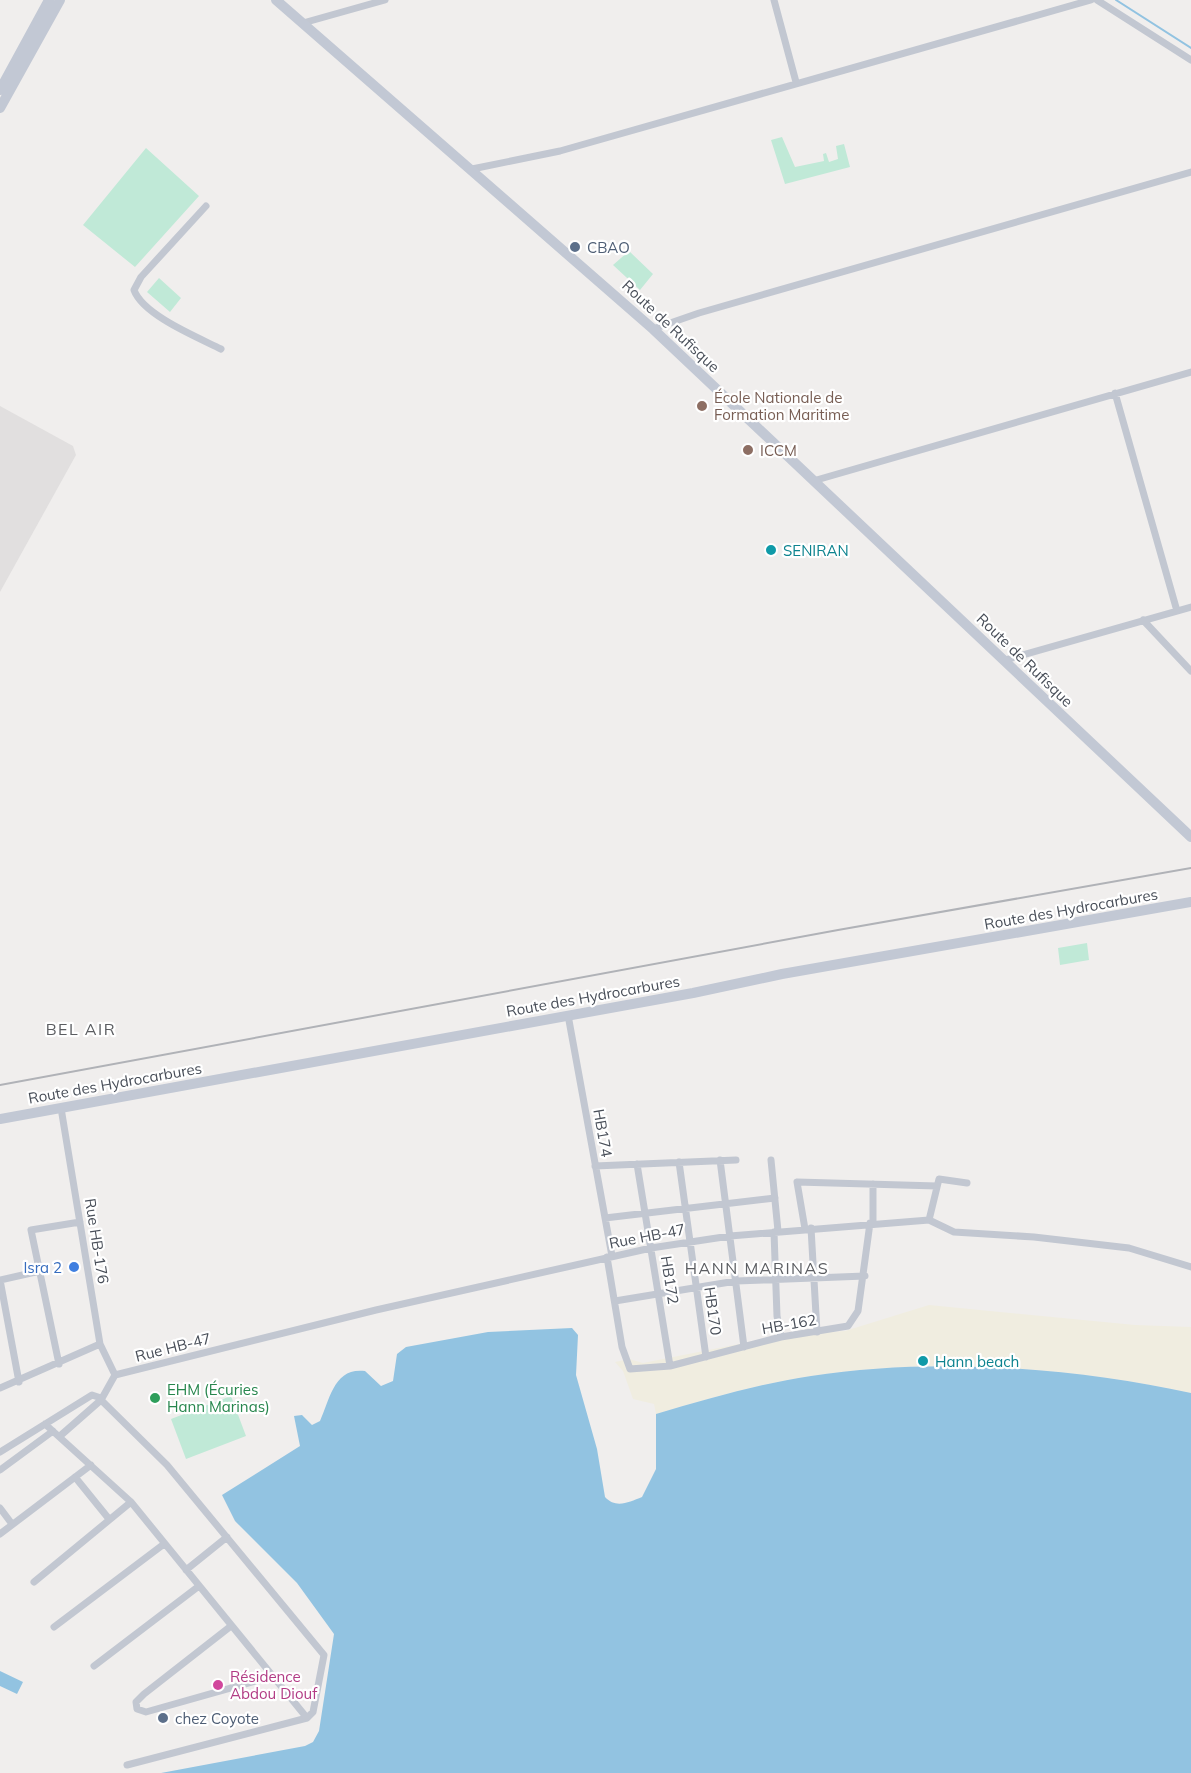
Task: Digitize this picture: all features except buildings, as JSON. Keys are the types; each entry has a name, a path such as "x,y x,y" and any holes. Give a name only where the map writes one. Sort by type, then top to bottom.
{"street":[{"path":"0,90 50,0"},
{"path":"0,108 60,0"},
{"name":"Route de Rufisque","path":"276,0 653,329 1191,837"},
{"path":"303,23 385,0"},
{"path":"774,0 796,82"},
{"path":"472,169 560,151 796,82 1091,0"},
{"path":"1097,0 1191,60"},
{"path":"653,329 699,312 1191,171"},
{"path":"206,207 141,277 134,291 138,301 185,331 221,349"},
{"path":"813,481 1191,372"},
{"path":"1115,393 1177,611"},
{"path":"1005,660 1191,607"},
{"path":"1143,620 1191,671"},
{"name":"Route des Hydrocarbures","path":"0,1119 568,1016 794,972 1191,902"},
{"name":"HB174","path":"568,1016 605,1218 622,1347 630,1369"},
{"name":"Rue HB-176","path":"61,1108 100,1344 115,1376"},
{"path":"720,1160 744,1347"},
{"path":"595,1166 736,1160"},
{"path":"771,1160 776,1231 774,1279 781,1336"},
{"name":"HB170","path":"679,1162 706,1357"},
{"name":"HB172","path":"637,1164 670,1365"},
{"path":"817,1332 808,1229 797,1182 967,1183"},
{"path":"929,1220 938,1182"},
{"name":"HB-162","path":"630,1369 670,1365 781,1336 843,1329 854,1322 864,1276 871,1223 873,1184"},
{"path":"605,1218 725,1202 775,1198"},
{"name":"Rue HB-47","path":"115,1376 376,1310 609,1256 690,1241 776,1231 929,1220 954,1232 1034,1237 1130,1248 1191,1267"},
{"path":"59,1364 31,1230 80,1222"},
{"path":"19,1382 0,1280 40,1271"},
{"path":"615,1301 736,1281 864,1276"},
{"path":"0,1388 19,1382 100,1344"},
{"path":"0,1470 56,1434 101,1400 115,1376"},
{"path":"0,1452 92,1395 101,1400 167,1465 324,1655 313,1712 307,1718 127,1765"},
{"path":"45,1424 131,1503 307,1718"},
{"path":"0,1534 91,1465"},
{"path":"75,1477 109,1519"},
{"path":"34,1582 131,1503"},
{"path":"0,1508 12,1524"},
{"path":"186,1570 227,1537"},
{"path":"54,1627 165,1544"},
{"path":"94,1665 199,1586"},
{"path":"231,1626 144,1694 136,1702 136,1709 141,1712 156,1709 273,1676"}],"shaded area":[{"path":"0,406 73,446 76,455 0,592"}],"green space":[{"path":"782,137 795,167 824,161 823,154 826,153 829,162 838,159 836,146 844,144 850,167 785,184 771,140"},
{"path":"146,148 199,196 135,267 83,225"},
{"path":"629,251 653,274 640,290 613,265"},
{"path":"159,278 181,298 170,312 147,292"},
{"path":"1087,943 1089,960 1060,965 1058,948"},
{"path":"231,1396 246,1436 186,1459 171,1419"}],"sand":[{"name":"Hann beach","path":"929,1305 1135,1325 1191,1327 1191,1393 1146,1384 1050,1371 952,1366 904,1367 857,1370 791,1379 733,1392 656,1414 654,1404 633,1399 623,1371 615,1362 629,1359 643,1363 789,1334 845,1331"}],"water":[{"path":"572,1328 578,1335 576,1375 597,1449 605,1497 618,1504 642,1497 656,1469 656,1414 733,1392 791,1379 857,1370 952,1366 1050,1371 1146,1384 1191,1393 1191,1773 161,1773 305,1746 313,1742 319,1731 334,1634 297,1583 235,1521 222,1495 300,1446 294,1416 302,1415 312,1425 320,1421 330,1394 346,1374 365,1371 381,1386 393,1381 397,1354 406,1347 488,1332"},
{"path":"0,1671 23,1682 17,1694 0,1686"}],"waterway":[{"path":"1116,0 1191,48"}],"railway":[{"path":"0,1085 838,930 1191,868"}],"place":[{"name":"CBAO","path":"575,247"},
{"name":"École Nationale de Formation Maritime","path":"702,406"},
{"name":"ICCM","path":"748,450"},
{"name":"SENIRAN","path":"771,550"},
{"name":"Isra 2","path":"74,1267"},
{"name":"Hann beach","path":"923,1361"},
{"name":"EHM (Écuries Hann Marinas)","path":"155,1398"},
{"name":"Résidence Abdou Diouf","path":"218,1685"},
{"name":"chez Coyote","path":"163,1718"}],"district":[{"name":"BEL AIR","path":"81,1029"},
{"name":"HANN MARINAS","path":"757,1268"}]}
